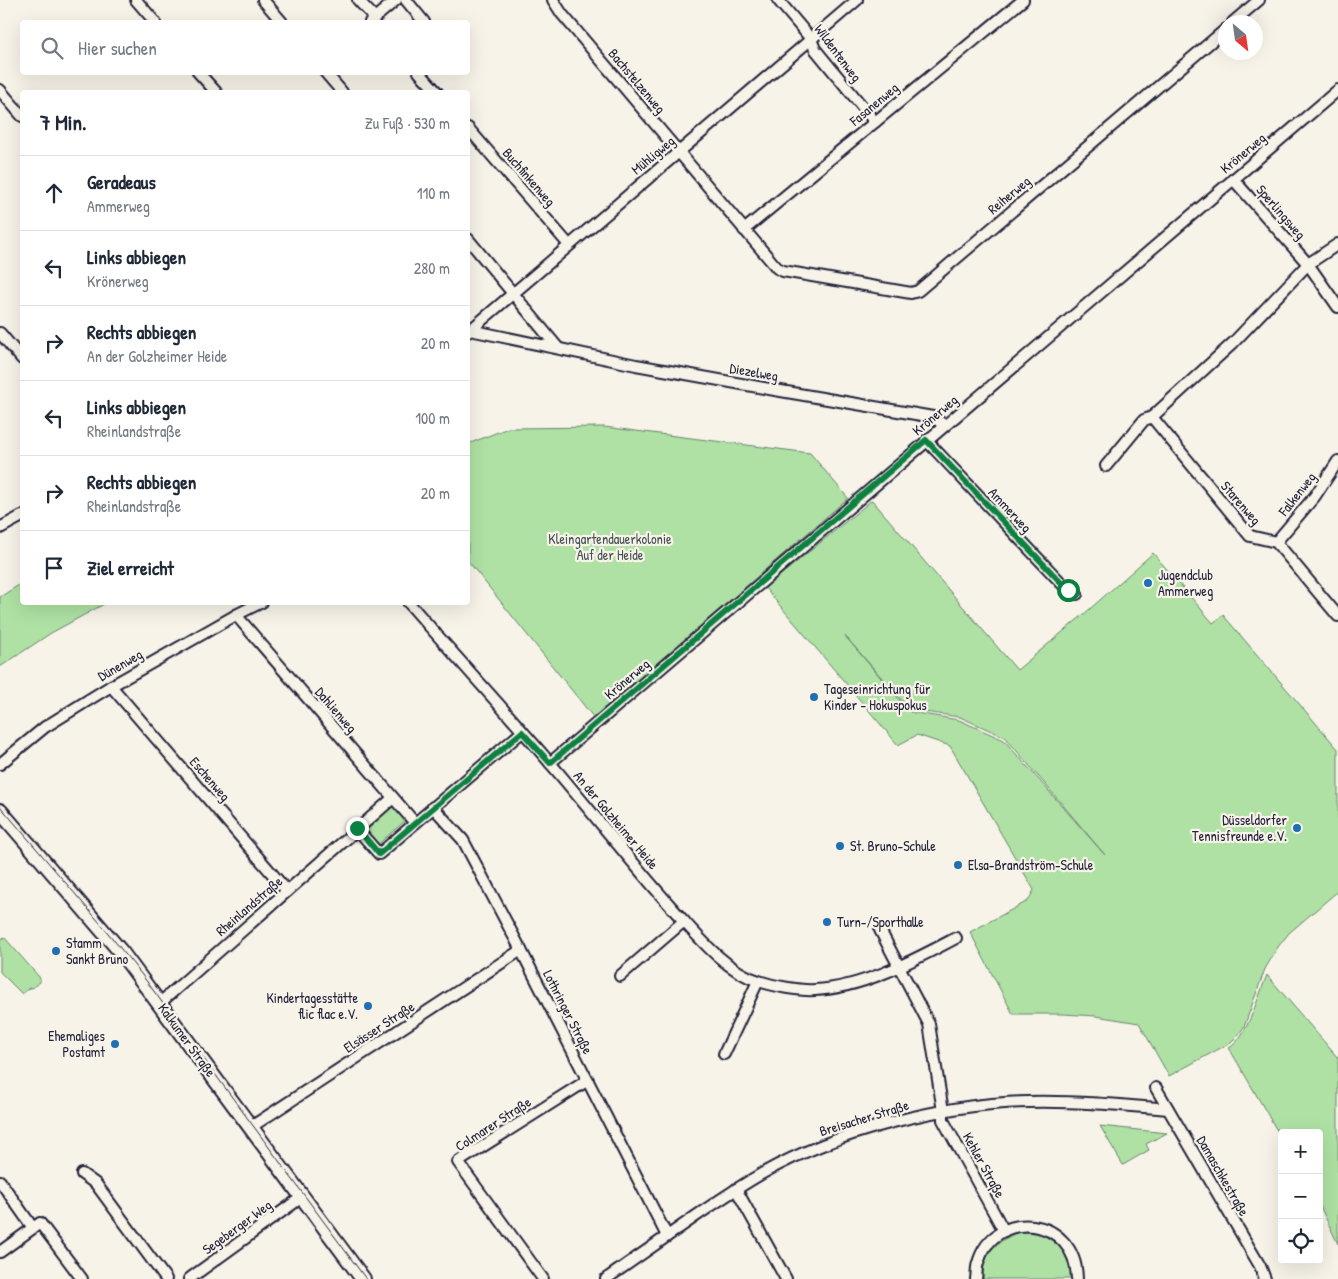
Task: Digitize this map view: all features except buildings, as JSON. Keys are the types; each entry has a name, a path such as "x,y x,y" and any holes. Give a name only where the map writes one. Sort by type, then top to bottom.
{"main road":[{"name":"Kalkumer Straße","path":"0,810 121,952 363,1279"}],"street":[{"path":"136,0 154,20"},
{"path":"263,0 280,20"},
{"path":"358,0 372,20 396,0"},
{"path":"406,0 422,20"},
{"name":"Bachstelzenweg","path":"553,0 562,14 779,269"},
{"name":"Wildentenweg","path":"778,0 811,39 815,49 875,122"},
{"name":"Mühligweg","path":"470,330 857,0"},
{"name":"Fasanenweg","path":"744,230 1023,0"},
{"path":"1241,15 1259,0"},
{"name":"Reiherweg","path":"779,269 910,293 918,291 1218,36"},
{"path":"201,75 214,90"},
{"path":"328,75 340,90"},
{"path":"422,75 435,90"},
{"path":"0,90 20,114"},
{"name":"Krönerweg","path":"550,763 1338,90"},
{"name":"Buchfinkenweg","path":"470,130 569,245"},
{"name":"Sperlingsweg","path":"1233,179 1308,264 1338,307"},
{"path":"470,241 558,348"},
{"path":"1106,466 1144,420 1152,417 1233,343 1308,264 1338,244"},
{"name":"Diezelweg","path":"470,331 673,371 932,417 944,425"},
{"path":"0,333 20,357"},
{"name":"Starenweg","path":"1152,417 1250,536 1276,542"},
{"name":"Ammerweg","path":"926,440 1068,590 1077,594"},
{"name":"Falkenweg","path":"1276,542 1315,496 1338,461"},
{"path":"0,528 20,517"},
{"path":"1276,542 1338,616"},
{"name":"Dünenweg","path":"0,764 45,727 112,686 256,605"},
{"name":"An der Golzheimer Heide","path":"411,605 550,763 684,921 722,960 740,972 758,981 797,989 831,988 900,967 956,938"},
{"name":"Dahlienweg","path":"236,615 415,823"},
{"name":"Eschenweg","path":"112,686 287,891"},
{"path":"357,828 379,854 522,732"},
{"name":"Rheinlandstraße","path":"160,1003 393,798"},
{"name":"Lothringer Straße","path":"433,807 463,840 667,1236"},
{"path":"620,976 684,921"},
{"path":"880,930 929,1024 943,1110"},
{"name":"Elsässer Straße","path":"251,1127 521,950"},
{"path":"724,1054 758,981"},
{"name":"Colmarer Straße","path":"543,1279 458,1162 588,1080"},
{"name":"Damaschkestraße","path":"1156,1088 1260,1266 1265,1279"},
{"name":"Breisacher Straße","path":"606,1279 736,1189 804,1152 836,1139 943,1110 993,1104 1100,1103 1168,1109"},
{"name":"Kehler Straße","path":"943,1110 943,1120 1004,1231"},
{"path":"82,1174 96,1184 166,1279"},
{"path":"0,1181 34,1228"},
{"path":"736,1189 786,1279"},
{"name":"Segeberger Weg","path":"189,1279 302,1197"},
{"path":"0,1252 40,1223 82,1279"},
{"path":"976,1279 978,1264 983,1251 992,1239 1004,1231 1019,1226 1035,1226 1050,1231 1063,1240 1072,1252 1077,1268 1077,1279"}],"green space":[{"name":"Kleingartendauerkolonie Auf der Heide","path":"604,427 810,453 848,498 594,718 470,563 470,443 508,428"},
{"path":"872,500 1017,670 1153,553 1213,623 1223,615 1338,749 1338,891 1289,933 1278,947 1265,969 1244,1027 1239,1034 1230,1043 1169,1076 1139,1023 1096,1016 1013,1014 970,932 1028,901 1034,890 950,746 917,735 898,745 765,588","holes":["845,636 910,710 960,717 1005,737 1105,855 1004,740 959,720 910,712"]},
{"path":"20,584 20,605 102,605 51,633 0,667 0,597"},
{"path":"393,806 406,820 376,846 363,831"},
{"path":"4,937 40,978 40,982 22,994 0,972 0,940"},
{"path":"1267,975 1338,1058 1338,1244 1323,1212 1323,1129 1278,1129 1278,1132 1229,1048 1247,1026"},
{"path":"1100,1126 1167,1133 1146,1144 1149,1150 1123,1165"},
{"path":"1019,1232 1040,1234 1059,1243 1068,1255 1073,1279 983,1279 985,1262 992,1249 1004,1239"}],"tram line":[{"path":"0,806 142,975 366,1279"}],"place":[{"name":"Jugendclub Ammerweg","path":"1148,583"},
{"name":"Tageseinrichtung für Kinder - Hokuspokus","path":"814,697"},
{"name":"Düsseldorfer Tennisfreunde e.V.","path":"1297,828"},
{"name":"St. Bruno-Schule","path":"840,846"},
{"name":"Elsa-Brandström-Schule","path":"958,865"},
{"name":"Turn-/Sporthalle","path":"827,922"},
{"name":"Stamm Sankt Bruno","path":"56,951"},
{"name":"Kindertagesstätte flic flac e.V.","path":"368,1006"},
{"name":"Ehemaliges Postamt","path":"115,1044"}],"route":[{"path":"357,828 379,854 522,732 550,763 926,440 1068,590"}]}
